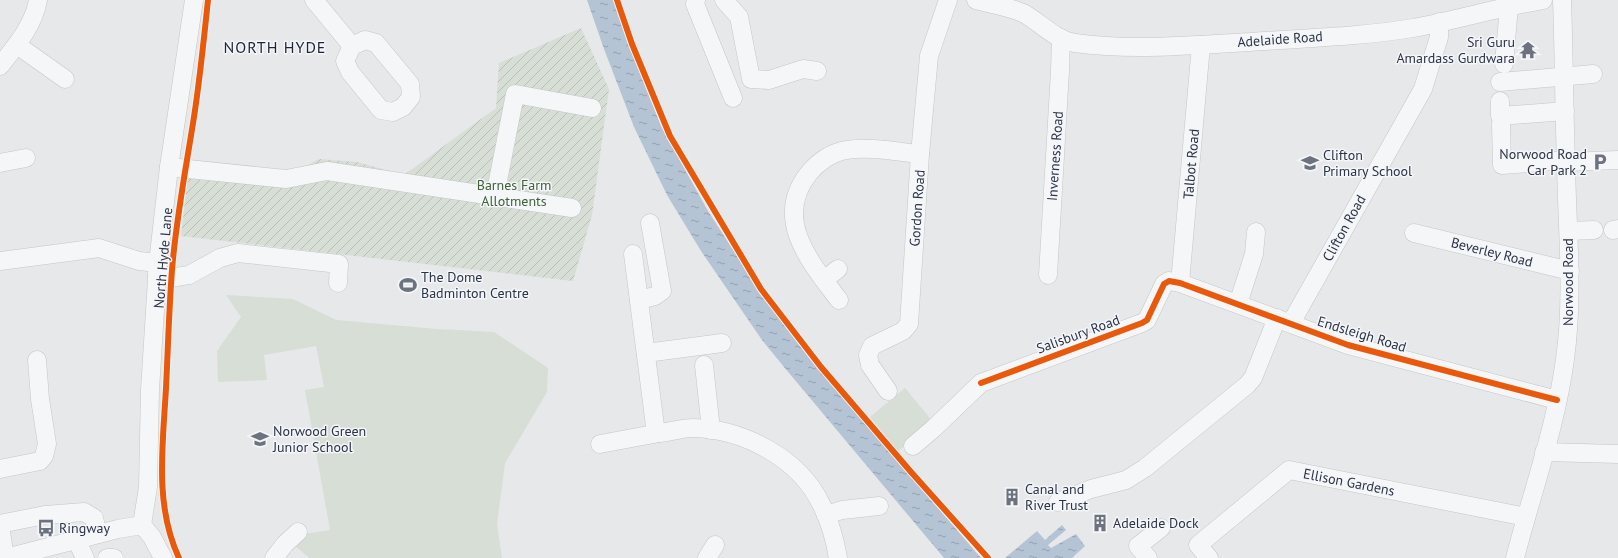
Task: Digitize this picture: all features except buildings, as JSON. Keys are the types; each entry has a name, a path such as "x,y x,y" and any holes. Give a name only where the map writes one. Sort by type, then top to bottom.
{"street":[{"path":"0,66 17,45 36,11 38,0"},
{"name":"North Hyde Lane","path":"142,524 148,488 150,390 158,269 170,167 194,0"},
{"path":"314,0 352,46"},
{"path":"696,0 695,4 733,98"},
{"path":"724,0 739,17 751,79 770,80 803,68 817,71"},
{"name":"Gordon Road","path":"888,391 870,365 868,355 872,346 903,331 909,324 920,154 929,56 948,0"},
{"name":"Adelaide Road","path":"976,0 1024,6 1061,38 1074,42 1134,48 1201,45 1369,33 1414,28 1439,22 1489,5 1509,6 1543,0"},
{"name":"Norwood Road","path":"1515,558 1557,400 1565,360 1569,323 1570,271 1562,0"},
{"path":"1504,64 1509,6"},
{"name":"Clifton Road","path":"1277,318 1423,89 1439,37 1439,22"},
{"name":"Inverness Road","path":"1048,275 1061,38"},
{"path":"17,45 65,79"},
{"name":"Talbot Road","path":"1172,284 1201,45"},
{"path":"1500,82 1593,74"},
{"path":"495,196 515,94 592,108"},
{"path":"1500,101 1500,116 1565,111"},
{"path":"1501,124 1502,165 1566,161 1618,160"},
{"path":"838,300 803,249 796,232 794,215 796,198 802,182 815,166 830,155 847,150 920,154"},
{"path":"0,163 26,158"},
{"path":"170,167 286,179 327,171 572,208"},
{"path":"639,296 655,296 662,291 650,223"},
{"path":"1569,231 1594,230"},
{"path":"1238,304 1254,254 1256,232"},
{"name":"Beverley Road","path":"1414,233 1570,271"},
{"path":"0,261 99,248 139,261 176,277 189,275 220,258 238,252 340,264 338,283"},
{"path":"633,254 655,426 660,433"},
{"path":"824,280 838,269"},
{"name":"Endsleigh Road","path":"1172,284 1238,304 1348,345 1557,400"},
{"name":"Salisbury Road","path":"913,446 934,429 981,383 1142,323 1146,320 1172,284"},
{"path":"1058,502 1091,489 1126,480 1145,468 1247,385 1253,378 1277,318"},
{"path":"646,353 722,343"},
{"path":"0,469 40,461 47,449 40,399 37,360"},
{"path":"704,365 711,430"},
{"path":"600,444 692,428 722,431 752,440 780,457 803,476 822,505 835,540 838,558"},
{"path":"1544,452 1618,454"},
{"name":"Ellison Gardens","path":"1203,551 1290,470 1526,517"},
{"path":"826,515 842,510 879,506"},
{"path":"98,534 94,518 84,512 45,515 0,524 6,558 76,539 98,534 142,524 152,537 163,558"},
{"path":"1148,558 1138,546 1161,528"},
{"path":"274,558 285,544 298,532"},
{"path":"76,539 85,558"},
{"path":"107,558 114,558"}],"green space":[{"name":"Barnes Farm Allotments","path":"581,28 609,89 592,215 573,281 181,236 189,165 290,175 319,159 357,162 404,175 496,108 499,63"},
{"path":"226,295 293,299 336,320 437,329 494,332 548,368 547,392 505,463 497,524 502,558 309,558 285,537 330,530 305,390 324,387 316,346 264,355 267,380 218,382 217,351 241,317"},
{"path":"905,388 933,422 898,451 870,417"}],"water":[{"path":"587,0 614,0 628,43 661,126 708,211 765,299 895,458 981,558 944,558 762,340 701,251 667,195 634,127"},
{"path":"1062,525 1066,530 1048,545 1051,548 1076,534 1085,546 1072,558 1005,558 1037,531 1045,540"}],"cycle path":[{"path":"179,558 171,538 163,496 163,431 172,270 198,88 208,0"},
{"path":"617,0 632,44 670,136 761,289 821,367 911,472 988,558"},
{"path":"981,383 1142,323 1147,320 1164,284 1169,281 1180,283 1348,345 1557,400"}],"place":[{"name":"Sri Guru Amardass Gurdwara","path":"1528,50"},
{"name":"Norwood Road Car Park 2","path":"1600,162"},
{"name":"Clifton Primary School","path":"1310,163"},
{"name":"The Dome Badminton Centre","path":"408,285"},
{"name":"Norwood Green Junior School","path":"260,439"},
{"name":"Canal and River Trust","path":"1012,497"},
{"name":"Adelaide Dock","path":"1100,523"},
{"name":"Ringway","path":"46,528"}],"district":[{"name":"NORTH HYDE","path":"275,47"}]}
